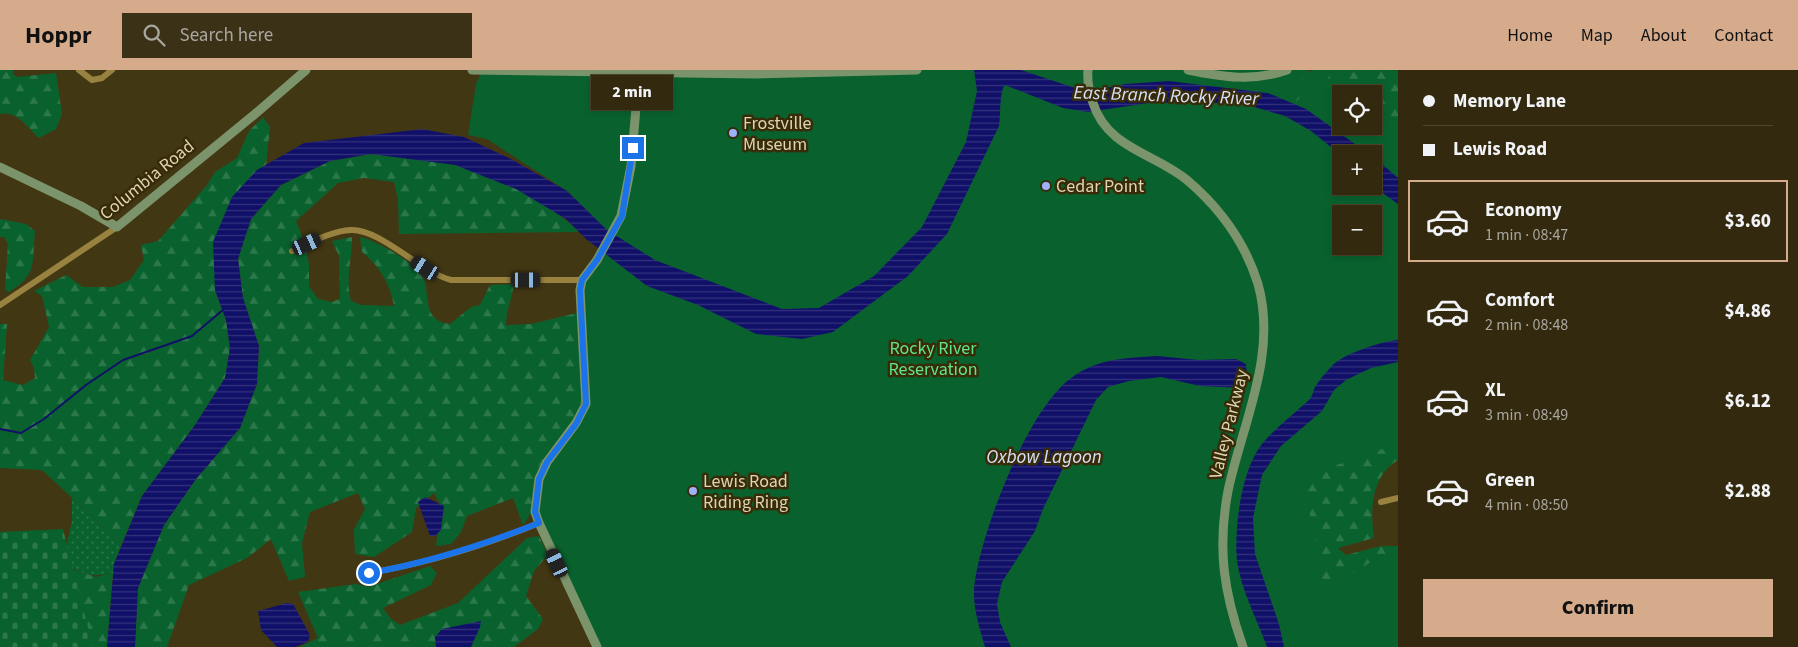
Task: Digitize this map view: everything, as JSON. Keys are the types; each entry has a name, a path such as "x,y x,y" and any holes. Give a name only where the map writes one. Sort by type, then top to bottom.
{"street":[{"path":"79,70 92,80 102,78 112,70"},
{"name":"Columbia Road","path":"0,305 117,227 306,70"},
{"path":"472,70 756,74 917,70"},
{"name":"Valley Parkway","path":"1088,70 1088,90 1096,113 1108,131 1124,144 1185,178 1208,200 1225,218 1235,234 1252,268 1258,286 1262,305 1261,361 1256,391 1228,491 1222,550 1228,600 1243,647"},
{"path":"1188,70 1239,78 1257,78 1287,70"},
{"path":"596,647 535,512 539,479 547,462 576,424 586,404 580,290 582,280 597,260 622,216 630,174 639,73"},
{"path":"0,167 81,206 117,227"},
{"path":"292,251 323,237 351,230 364,233 385,243 437,276 451,280 582,280"},
{"path":"1381,502 1398,498"},
{"path":"369,573 407,567 484,545 539,523"}],"green space":[{"path":"0,70 13,70 13,74 17,77 56,73 62,114 56,129 39,138 17,117 6,113 0,114"},
{"name":"Rocky River Reservation","path":"488,70 1309,70 1286,97 1296,102 1323,70 1330,70 1326,89 1332,92 1332,135 1382,135 1382,118 1398,131 1398,442 1360,459 1331,466 1302,480 1316,542 1321,592 1371,562 1398,556 1398,647 596,647 535,514 540,471 588,409 579,292 611,235 567,191 487,139 468,135 476,84 481,73"},
{"path":"1153,70 1296,77 1313,70 1398,70 1398,178 1382,162 1382,145 1350,145"},
{"path":"263,117 270,127 266,165 257,170 215,290 226,320 230,348 225,378 195,425 142,496 122,544 42,470 0,468 0,324 7,324 3,380 23,385 35,378 34,368 30,360 49,327 42,296 34,291 66,275 83,287 113,287 130,280 144,260 141,245 158,241 207,185 215,172 237,158 249,131"},
{"path":"371,154 424,159 470,169 487,175 538,201 554,211 579,232 399,234 398,200 394,182 364,178 338,183 296,221 309,264 309,286 318,299 332,302 340,299 339,256 332,241 352,237 349,277 351,301 361,305 394,306 390,290 383,276 362,252 360,237 405,260 420,273 426,286 431,313 441,322 450,324 471,307 480,305 490,285 514,284 506,325 531,324 577,313 582,401 574,422 538,470 531,513 523,525 513,498 467,516 461,532 451,544 436,546 441,506 434,493 416,508 412,532 374,557 355,554 354,529 365,509 358,493 310,512 302,543 305,577 289,581 271,539 247,558 189,585 167,647 135,647 138,588 164,525 196,479 240,428 257,384 259,346 243,298 238,259 251,219 281,185 330,161"},
{"path":"0,219 26,224 35,231 32,266 25,280 9,292 5,290 8,244 4,237 0,237"},
{"path":"1398,362 1398,460 1382,475 1377,484 1372,516 1374,538 1338,548 1346,555 1381,546 1398,546 1398,647 1285,647 1262,475"},
{"path":"72,498 122,544 114,564 113,573 86,574 63,561 72,521"},
{"path":"63,529 93,647 0,647 0,532"},
{"path":"539,536 548,555 534,571 526,596 543,619 538,629 514,647 299,647 318,638 298,592 356,584 368,587 430,566 437,573 431,585 383,608 391,619 400,625 458,603 527,538"},
{"path":"74,570 96,577 113,573 107,647 63,647"}],"water":[{"name":"East Branch Rocky River","path":"974,70 1021,70 1087,92 1125,84 1169,81 1268,93 1306,109 1332,128 1332,135 1342,135 1356,145 1332,145 1332,148 1311,131 1285,116 1247,105 1203,102 1149,103 1088,112 1063,108 1005,85 1001,98 999,126 947,234 908,276 833,332 802,339 756,334 698,305 647,286 586,239 566,219 516,189 455,165 371,154 330,161 281,185 251,219 238,259 243,298 259,346 257,384 240,428 196,479 164,525 138,588 135,647 107,647 114,564 142,496 195,425 225,378 230,348 226,320 215,290 213,242 232,197 257,170 304,143 422,129 464,137 511,159 567,191 607,230 655,260 782,309 819,308 874,276 922,227 966,142 977,91"},
{"path":"1382,164 1398,178 1398,204 1382,192"},
{"path":"1398,340 1398,362 1371,368 1346,380 1334,390 1322,411 1281,446 1262,475 1253,518 1255,554 1279,624 1284,647 1267,647 1246,594 1237,561 1236,548 1240,500 1249,469 1262,444 1309,400 1319,381 1337,361 1363,349"},
{"name":"Oxbow Lagoon","path":"1157,356 1199,360 1236,359 1246,364 1247,378 1242,388 1200,386 1161,377 1129,381 1108,387 1096,400 1043,509 1035,531 1002,582 997,604 1000,622 1011,647 985,647 976,614 975,580 980,557 998,500 1025,440 1057,391 1074,376 1104,362"},
{"path":"425,497 444,506 441,530 435,536 430,536 418,502"},
{"path":"287,603 293,604 310,635 308,642 295,647 277,647 261,630 258,611"},
{"path":"481,621 471,647 436,647 435,637 442,629"}],"waterway":[{"path":"0,429 21,433 44,419 86,385 123,360 192,336 224,309"}],"place":[{"name":"Frostville Museum","path":"733,133"},
{"name":"Cedar Point","path":"1046,186"},
{"name":"Lewis Road Riding Ring","path":"693,491"}],"route":[{"path":"369,573 407,567 484,545 539,523 535,512 535,495 539,479 547,462 576,424 586,404 580,290 582,280 597,260 622,216 633,148"}]}
